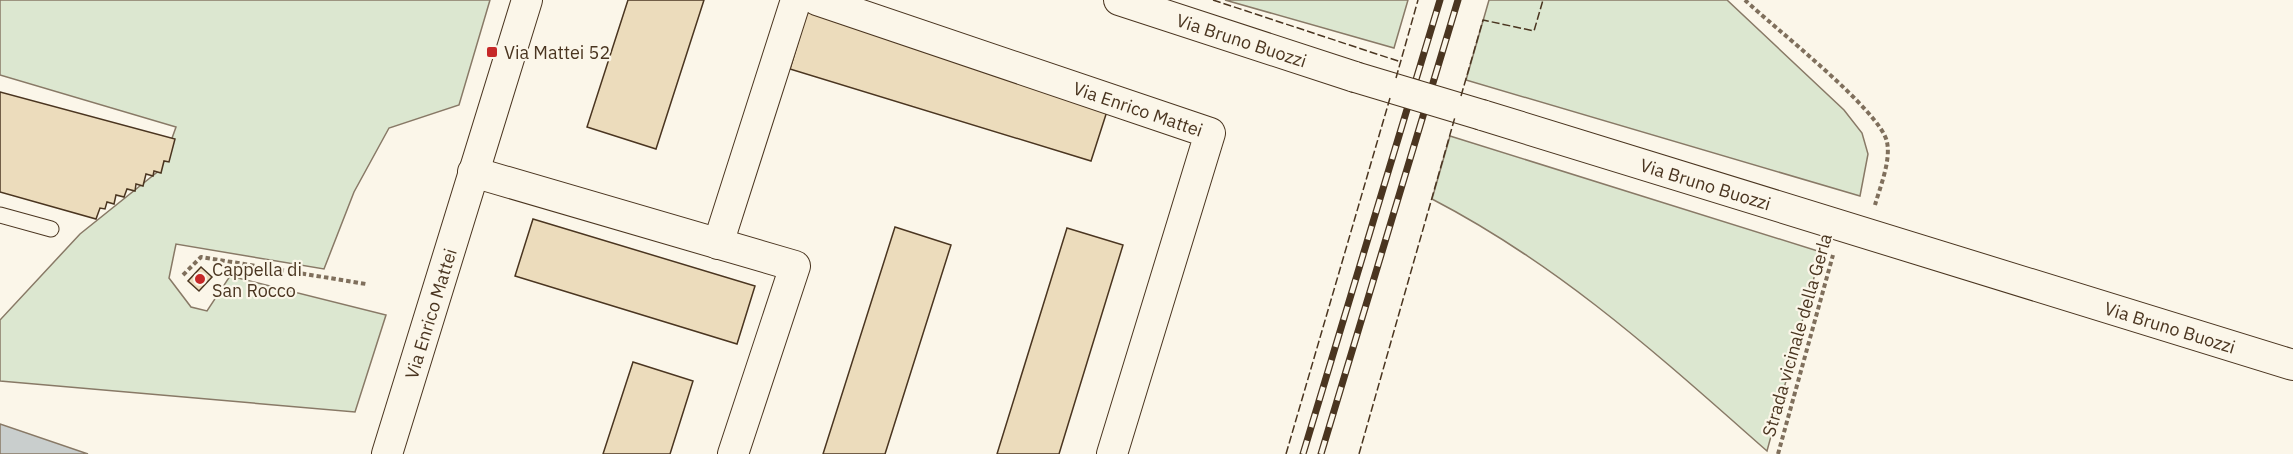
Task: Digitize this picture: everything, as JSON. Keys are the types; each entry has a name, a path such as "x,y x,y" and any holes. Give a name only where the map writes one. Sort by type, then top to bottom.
{"street":[{"name":"Via Enrico Mattei","path":"387,454 527,0"},
{"path":"718,244 796,0"},
{"name":"Via Enrico Mattei","path":"817,0 1210,133 1112,454"},
{"name":"Via Bruno Buozzi","path":"1119,0 1355,77 1855,228 2293,365"},
{"path":"473,172 795,266 733,454"}],"lane":[{"path":"0,215 51,229"}],"path":[{"name":"Strada vicinale della Gerla","path":"1745,0 1861,105 1882,131 1887,142 1888,154 1855,228 1778,454"},
{"path":"183,275 201,257 366,284"}],"green space":[{"path":"0,0 490,0 459,105 389,128 354,192 324,269 176,244 169,278 191,307 207,311 230,276 386,315 355,412 0,381 0,320 80,234 161,169 176,127 0,75"},
{"path":"1225,0 1408,0 1394,48"},
{"path":"1489,0 1727,0 1844,110 1862,133 1868,154 1860,196 1466,80"},
{"path":"1450,136 1821,252 1767,451 1648,347 1566,283 1524,253 1432,199"}],"shaded area":[{"path":"0,424 88,454 0,454"}],"building":[{"path":"628,0 704,0 656,149 587,127"},
{"path":"807,12 1109,105 1091,161 790,69"},
{"path":"0,92 175,139 169,162 164,161 161,173 154,171 153,176 146,174 143,186 136,184 135,191 127,189 124,197 116,195 114,204 107,202 105,209 100,208 96,219 0,192"},
{"path":"533,219 755,286 737,344 515,276"},
{"path":"895,227 951,245 885,454 823,454"},
{"path":"1067,228 1123,245 1059,454 997,454"},
{"name":"Cappella di San Rocco","path":"201,267 212,277 199,291 188,281"},
{"path":"633,362 693,381 670,454 603,454"}],"railway":[{"path":"1303,454 1440,0"},
{"path":"1321,454 1458,0"}],"fence":[{"path":"1213,0 1401,62"},
{"path":"1396,78 1418,0"},
{"path":"1461,96 1483,20 1534,31 1543,0"},
{"path":"1286,454 1390,98"},
{"path":"1359,454 1455,117"}],"place":[{"name":"Via Mattei 52","path":"492,52"},
{"name":"Cappella di San Rocco","path":"200,279"}]}
